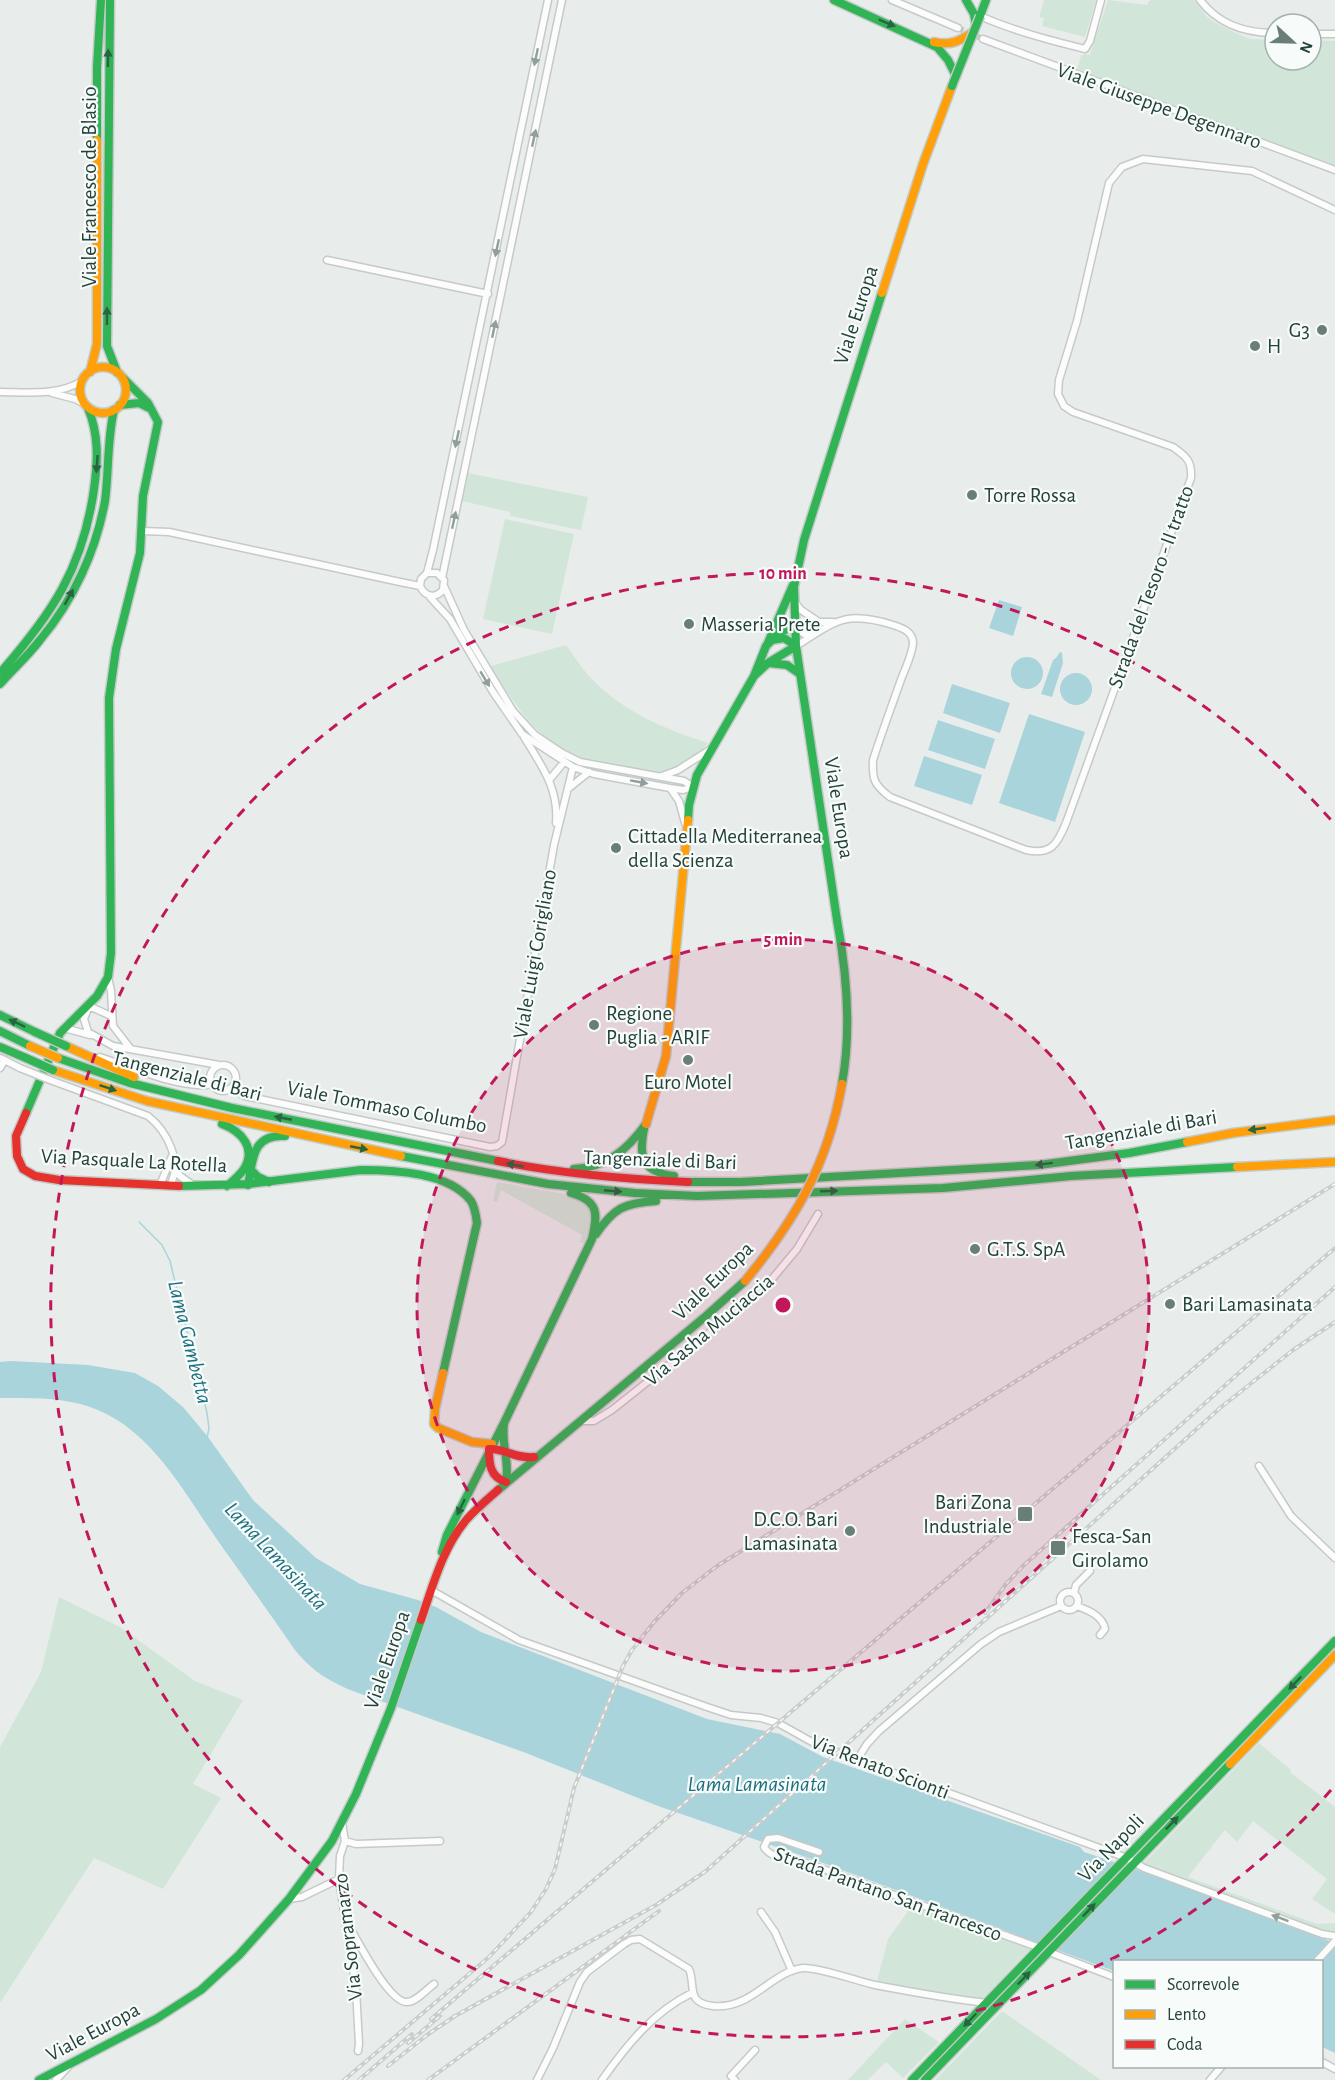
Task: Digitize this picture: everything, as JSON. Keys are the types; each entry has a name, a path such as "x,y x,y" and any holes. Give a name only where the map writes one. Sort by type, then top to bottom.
{"main road":[{"name":"Viale Francesco de Blasio","path":"90,372 97,344 97,67 101,0"},
{"name":"Viale Francesco de Blasio","path":"110,0 107,346 120,375"},
{"path":"834,0 937,47 945,53 956,76"},
{"path":"911,34 947,45 957,44 975,29 974,14 966,0"},
{"name":"Viale Europa","path":"39,2080 156,2019 201,1990 239,1955 289,1899 342,1823 373,1755 441,1562 467,1519 506,1482 745,1281 766,1257 799,1209 812,1184 831,1139 844,1083 847,1051 847,986 796,646 795,579 813,511 919,175 986,0"},
{"path":"33,643 78,562 92,515 98,462 98,435 80,389 82,381 90,372 104,367 120,375 154,411"},
{"path":"0,684 6,670 33,643 69,599 96,537 105,498 109,426 126,392 120,375"},
{"path":"87,406 101,413 139,403 154,411"},
{"name":"Via Pasquale La Rotella","path":"154,411 158,422 143,496 140,553 116,649 109,698 111,952 108,977 89,1006 60,1033 16,1136 18,1163 26,1172 46,1178 160,1185 248,1185 361,1170 379,1170 445,1181 457,1187 472,1203 477,1223 434,1424 438,1428 489,1449"},
{"path":"694,1182 679,1176 656,1173 645,1164 640,1149 666,1056 693,787 697,775 754,676 795,579"},
{"path":"771,636 794,626"},
{"path":"754,676 768,663 796,646 784,638 772,640 766,646"},
{"path":"768,663 787,665 800,674"},
{"path":"0,1015 130,1076 177,1089 190,1098"},
{"name":"Tangenziale di Bari","path":"0,1031 58,1058 130,1083 190,1098 537,1169 620,1179 694,1182 774,1180 1039,1165 1129,1153 1233,1133 1335,1120"},
{"name":"Tangenziale di Bari","path":"0,1047 53,1070 147,1101 336,1143 472,1170 585,1189 697,1196 944,1188 1071,1176 1335,1162"},
{"path":"198,1113 210,1122 231,1126 247,1142 249,1156 247,1170 227,1186"},
{"path":"537,1169 547,1166 574,1170 598,1166 614,1159 626,1149 646,1124"},
{"path":"248,1185 243,1176 252,1154 259,1143 271,1137 280,1136 336,1143"},
{"path":"247,1170 269,1182"},
{"path":"441,1562 447,1535 505,1421 592,1239 596,1226 595,1209 589,1200 582,1196 500,1181 472,1170"},
{"path":"592,1239 608,1216 617,1207 629,1202 697,1196"},
{"path":"489,1449 490,1470 500,1481 506,1482 508,1471 502,1442 505,1421"},
{"path":"489,1449 498,1449 522,1459 537,1456"},
{"name":"Via Napoli","path":"925,2080 1335,1641"},
{"name":"Via Napoli","path":"1129,1862 1335,1655"},
{"name":"Via Napoli","path":"912,2080 987,2003 1045,1950"}],"street":[{"path":"548,0 488,294 427,573 421,579 420,586 423,592 450,619 493,692 550,779 556,815 554,845"},
{"path":"562,0 442,578 464,630 513,711 536,735 580,762 684,781 693,787"},
{"path":"892,0 958,28"},
{"path":"980,16 1085,49 1090,41 1101,0"},
{"path":"1200,0 1209,11 1233,26 1251,32 1263,32"},
{"name":"Viale Giuseppe Degennaro","path":"983,39 1335,170"},
{"name":"Strada del Tesoro - II tratto","path":"833,622 859,617 875,619 904,628 910,633 913,641 873,760 872,776 879,789 890,797 1026,850 1038,852 1049,850 1059,839 1066,824 1191,478 1192,468 1186,457 1173,447 1073,412 1064,406 1058,394 1059,380 1077,321 1109,183 1122,167 1143,159 1252,171 1335,210"},
{"path":"327,260 488,294"},
{"path":"0,392 48,392 65,389 82,381"},
{"path":"48,392 75,399 87,406"},
{"path":"142,531 169,532 420,586"},
{"path":"427,573 437,573 442,578"},
{"path":"429,596 440,593 444,586"},
{"path":"794,601 801,610 820,622"},
{"path":"794,626 833,622"},
{"path":"796,646 833,622"},
{"path":"794,626 804,634 814,635"},
{"path":"522,734 564,762 588,772 683,790 693,787"},
{"path":"660,776 678,770 712,749"},
{"path":"550,779 564,762"},
{"name":"Viale Luigi Corigliano","path":"502,1142 554,845 573,767"},
{"path":"567,791 574,782 588,772"},
{"path":"670,788 679,801 687,830"},
{"path":"108,977 113,1026 130,1049"},
{"path":"97,1038 88,1032 85,1026 84,1019 89,1006 111,1016"},
{"path":"64,1028 81,1031 113,1046 201,1063 227,1065 236,1077 231,1088 218,1090 212,1084 210,1074 201,1063"},
{"path":"66,1046 153,1075 201,1087 212,1084"},
{"path":"0,1068 2,1059 50,1080 148,1116 159,1125 168,1140 180,1176 195,1186"},
{"path":"210,1074 219,1065"},
{"name":"Viale Tommaso Columbo","path":"231,1088 245,1096 490,1147 502,1142"},
{"path":"160,1185 172,1155"},
{"path":"170,1185 176,1169"},
{"name":"Via Sasha Muciaccia","path":"580,1421 594,1421 612,1410 743,1306 772,1279 797,1249 818,1214"},
{"path":"1259,1466 1291,1516 1335,1558"},
{"path":"1077,1606 1078,1600 1074,1593 1076,1585 1090,1571"},
{"name":"Via Renato Scionti","path":"430,1593 519,1640 731,1715 761,1718 778,1723 812,1742 857,1760 1335,1939"},
{"path":"1060,1606 1063,1594 1074,1593"},
{"path":"857,1760 879,1731 981,1644 999,1632 1060,1606"},
{"path":"1060,1606 1068,1611 1077,1606"},
{"path":"1077,1606 1089,1611 1103,1622 1106,1629 1100,1635"},
{"name":"Via Sopramarzo","path":"342,1823 345,1841 340,1856 339,1879 356,1989 358,2051"},
{"name":"Strada Pantano San Francesco","path":"819,1852 778,1838 768,1839 764,1847 773,1856 801,1861 1045,1950"},
{"path":"345,1841 356,1844 440,1841"},
{"path":"289,1899 302,1897 339,1879"},
{"path":"762,1912 775,1932 792,1971"},
{"path":"346,1922 371,1965 396,1998 404,2003 412,2002 434,1984"},
{"path":"537,2080 580,1982 587,1972 631,1940 640,1939 689,1969 692,1993 701,2003 712,2006 739,2004 792,1971 807,1968 884,1986 987,2003"},
{"path":"1318,1960 1335,1939"},
{"path":"1045,1950 1113,1977"},
{"path":"602,2080 649,2022 692,1993"},
{"path":"735,2080 731,2076 755,2050"},
{"path":"56,2080 71,2064"},
{"path":"1210,2080 1221,2068"}],"green space":[{"path":"1044,0 1096,0 1085,37 1042,26 1044,18 1039,17"},
{"path":"1108,0 1147,5 1150,0 1195,0 1206,16 1214,22 1250,39 1263,40 1263,72 1323,72 1323,40 1335,41 1335,166 1077,69 1081,56 1090,55"},
{"path":"468,473 588,497 581,530 510,516 510,512 462,501"},
{"path":"505,519 574,534 552,634 483,619"},
{"path":"566,645 581,667 617,701 645,718 708,743 684,764 662,772 650,772 580,758 551,742 525,716 491,666"},
{"path":"497,1182 577,1196 591,1208 590,1231 585,1243 580,1242 582,1235 501,1190 497,1202 493,1201"},
{"path":"59,1597 120,1627 195,1681 243,1700 193,1784 221,1798 163,1889 94,1858 0,2003 0,1747 41,1672"},
{"path":"1259,1743 1291,1770 1290,1772 1335,1807 1335,1914 1312,1899 1327,1879 1253,1821 1237,1842 1225,1830 1188,1877 1317,1924 1335,1923 1335,1933 1321,1931 1143,1864"},
{"path":"911,1903 1032,1947 981,2000 877,1981 888,1939"},
{"path":"1002,2011 1101,2080 935,2080"},
{"path":"905,2019 939,2042 903,2078 886,2062 868,2080 848,2080"}],"water":[{"path":"999,600 1022,607 1013,636 989,628"},
{"path":"1060,652 1063,663 1052,697 1041,694 1053,660"},
{"path":"1027,657 1039,661 1043,673 1039,685 1027,689 1015,685 1011,673 1015,661"},
{"path":"1076,673 1087,678 1092,689 1087,700 1076,705 1065,700 1060,689 1065,678"},
{"path":"952,684 1010,703 1000,733 943,713"},
{"path":"1029,714 1085,732 1055,822 999,803"},
{"path":"938,720 995,739 985,769 928,750"},
{"path":"924,756 982,775 972,805 914,786"},
{"name":"Lama Lamasinata","path":"0,1362 88,1365 135,1373 158,1386 183,1407 208,1437 253,1500 316,1558 360,1584 436,1607 481,1632 707,1719 780,1734 823,1757 1080,1847 1084,1852 1174,1882 1335,1943 1335,2053 1323,2047 1323,1960 1113,1960 1113,1971 823,1863 658,1806 526,1753 350,1690 334,1682 320,1674 295,1650 178,1481 146,1444 129,1428 109,1415 87,1406 55,1400 0,1398"}],"waterway":[{"name":"Lama Gambetta","path":"139,1222 162,1245 170,1261 207,1413 209,1428 207,1438"}],"tunnel":[{"path":"958,28 983,39"}],"railway":[{"path":"344,2080 489,1957 531,1912 546,1889 555,1869 574,1788 623,1666 632,1650 654,1622 682,1593 717,1566 1335,1184"},
{"path":"431,2019 1335,1248"},
{"path":"985,1613 1006,1584 1024,1565 1335,1287"},
{"path":"388,2066 455,2016 656,1905 706,1871 1220,1408 1293,1350 1335,1322"},
{"path":"428,2080 659,1911"},
{"path":"408,2043 440,2016"},
{"path":"359,2080 412,2034"}],"traffic: fast":[{"path":"97,140 97,67 101,0"},
{"path":"110,0 107,346 117,372"},
{"path":"834,0 937,47 948,60 956,76"},
{"path":"966,0 974,14 976,25"},
{"path":"980,16 986,0"},
{"path":"952,86 980,16"},
{"path":"837,920 796,646 794,587 804,540 882,293"},
{"path":"26,1113 60,1033 97,996 108,977 111,953 109,698 116,649 140,553 143,496 158,422 148,403 123,378"},
{"path":"120,405 139,403 151,409"},
{"path":"0,673 50,610 82,543 94,489 97,458 96,438 88,408"},
{"path":"0,684 31,652 52,625 82,575 96,538 105,501 114,410"},
{"path":"767,645 793,585"},
{"path":"771,636 794,626"},
{"path":"688,820 689,805 697,775 754,676 766,646 772,640 784,638 796,646"},
{"path":"755,675 768,663 796,646"},
{"path":"769,663 787,665 800,674"},
{"path":"837,920 847,1002 847,1043 842,1084"},
{"path":"0,1015 35,1032"},
{"path":"0,1031 30,1046"},
{"path":"35,1032 66,1046"},
{"path":"0,1047 26,1058"},
{"path":"26,1058 53,1070"},
{"path":"58,1058 130,1083 232,1108 498,1161"},
{"path":"222,1124 241,1136 248,1147 249,1154 244,1169 227,1186"},
{"path":"574,1169 596,1165 615,1156 646,1124"},
{"path":"644,1129 642,1148 645,1162 655,1171 674,1176"},
{"path":"248,1185 253,1158 260,1144 266,1139 285,1136"},
{"path":"688,1182 741,1182 1039,1165 1129,1153 1187,1142"},
{"path":"401,1156 548,1184 635,1193 697,1196 943,1188 1071,1176 1237,1167"},
{"path":"251,1170 258,1177 269,1182"},
{"path":"179,1186 248,1184 374,1170 405,1172 435,1178 461,1191 471,1201 477,1223 443,1373"},
{"path":"571,1193 592,1204 595,1216 592,1239"},
{"path":"596,1234 608,1218 621,1208 636,1203 656,1201"},
{"path":"442,1552 447,1535 505,1421 592,1239"},
{"path":"498,1490 745,1281"},
{"path":"504,1424 506,1482"},
{"path":"39,2080 156,2019 201,1990 239,1955 289,1899 332,1841 356,1794 391,1708 421,1620"},
{"path":"912,2080 1335,1641"},
{"path":"925,2080 1230,1764"}],"traffic: slow":[{"path":"934,42 955,42 973,32"},
{"path":"882,293 923,164 952,86"},
{"path":"90,372 97,344 97,140"},
{"path":"103,367 119,374 126,390 119,406 103,413 87,406 80,390 87,374 103,367"},
{"path":"646,1124 666,1056 688,820"},
{"path":"30,1046 58,1058"},
{"path":"66,1046 134,1077"},
{"path":"53,1070 147,1101 401,1156"},
{"path":"745,1281 780,1235 819,1165 836,1113 842,1084"},
{"path":"1187,1142 1233,1133 1335,1120"},
{"path":"1237,1167 1335,1162"},
{"path":"443,1373 434,1424 438,1428 472,1442 492,1444"},
{"path":"1230,1764 1335,1655"}],"traffic: jam":[{"path":"26,1113 16,1136 17,1156 23,1169 35,1176 59,1180 179,1186"},
{"path":"498,1161 593,1175 688,1182"},
{"path":"506,1482 494,1473 490,1465 489,1449 534,1457"},
{"path":"421,1620 451,1542 467,1519 498,1490"}],"place":[{"name":"G3","path":"1322,330"},
{"name":"H","path":"1255,346"},
{"name":"Torre Rossa","path":"972,495"},
{"name":"Masseria Prete","path":"689,624"},
{"name":"Cittadella Mediterranea della Scienza","path":"616,848"},
{"name":"Regione Puglia - ARIF","path":"594,1025"},
{"name":"Euro Motel","path":"688,1060"},
{"name":"G.T.S. SpA","path":"975,1249"},
{"name":"Bari Lamasinata","path":"1170,1304"},
{"name":"Bari Zona Industriale","path":"1025,1514"},
{"name":"D.C.O. Bari Lamasinata","path":"850,1531"},
{"name":"Fesca-San Girolamo","path":"1058,1548"}]}
